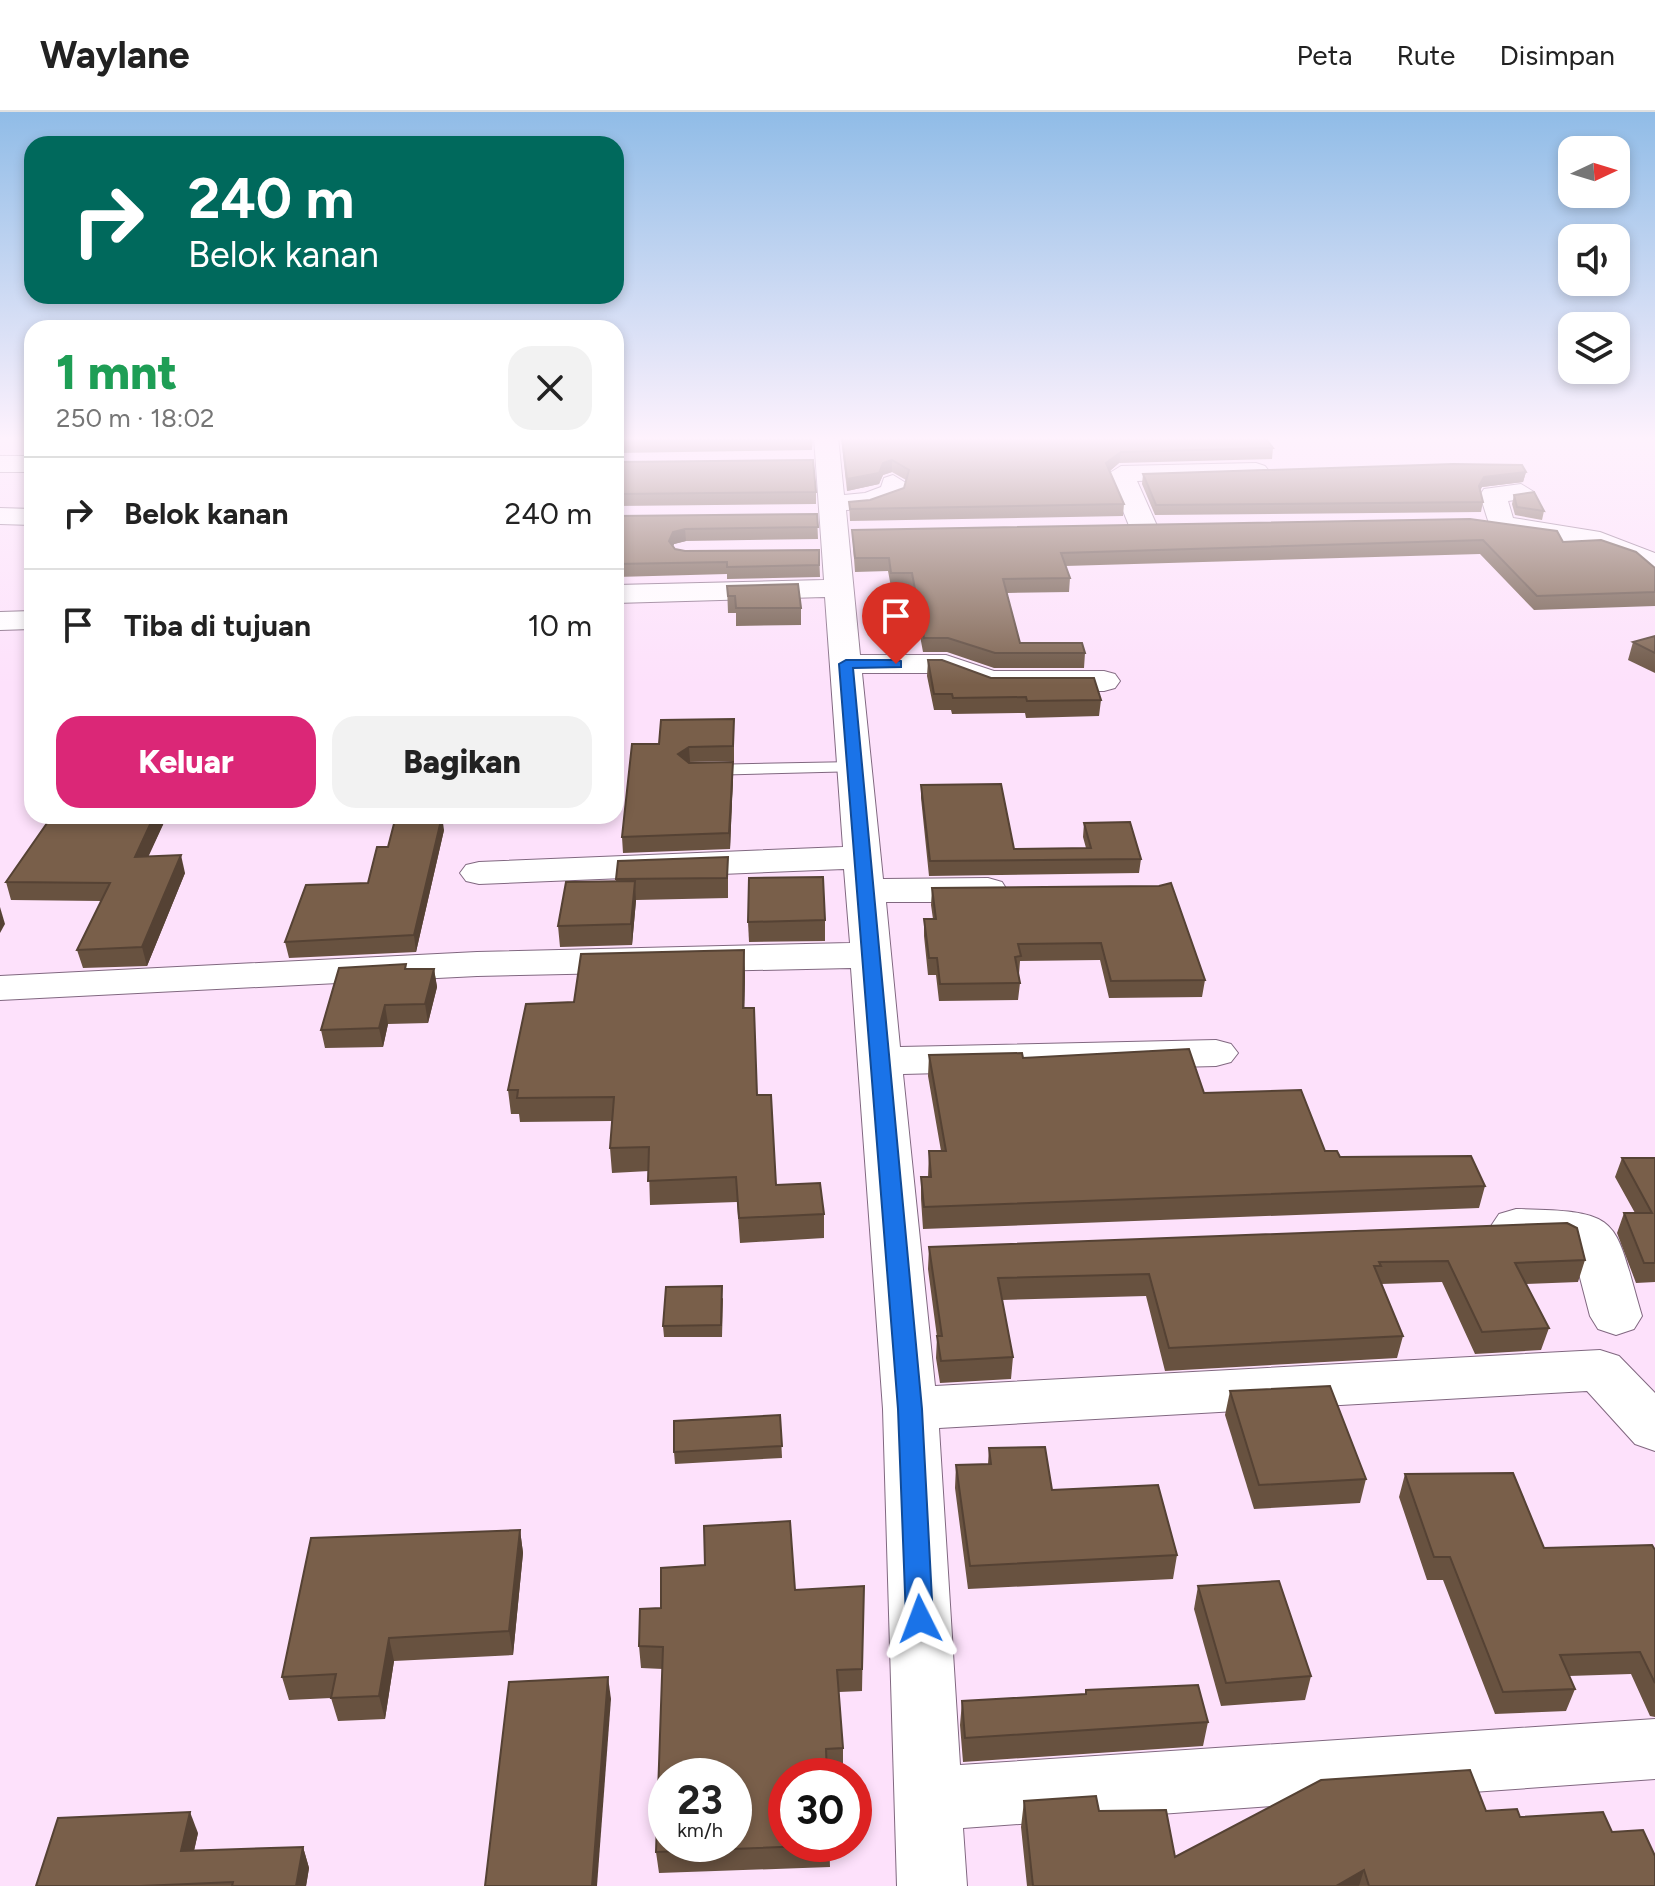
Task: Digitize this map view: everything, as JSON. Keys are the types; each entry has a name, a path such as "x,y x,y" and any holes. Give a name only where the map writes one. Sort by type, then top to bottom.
{"street":[{"path":"624,591 809,520"},
{"path":"828,520 846,664 880,1061 920,1249 910,1409 932,1886"},
{"path":"1141,520 1144,528"},
{"path":"1489,520 1489,523 1590,538 1655,563"},
{"path":"1113,529 1173,527"},
{"path":"0,621 24,620"},
{"path":"846,664 946,664 990,681 1104,681"},
{"path":"479,873 864,874 1019,890"},
{"path":"0,988 477,964 871,955"},
{"path":"880,1061 1216,1053"},
{"path":"1466,1228 1577,1227 1594,1238 1616,1316"},
{"path":"910,1409 1600,1370 1655,1429"},
{"path":"928,1799 1655,1749"}],"lane":[{"path":"690,770 855,767"}],"building":[{"path":"624,520 817,520 818,527 685,529 673,532 669,541 675,549 685,551 819,550 819,565 727,567 727,562 624,564"},
{"path":"1476,520 1557,531 1563,542 1601,540 1636,552 1655,568 1655,592 1537,596 1483,540 1061,553 1070,578 1003,579 1020,643 1082,643 1085,653 995,653 948,638 924,638 912,573 891,573 889,558 855,558 852,530"},
{"path":"798,584 801,608 736,608 735,596 728,596 727,586"},
{"path":"1655,636 1655,653 1633,642"},
{"path":"928,660 942,660 991,678 1094,678 1101,700 1027,701 1026,697 953,698 952,694 934,694"},
{"path":"734,719 733,746 689,747 678,754 689,763 733,762 729,833 622,837 632,744 659,744 661,720"},
{"path":"1001,784 1014,849 1091,848 1084,823 1130,822 1141,859 930,861 921,785"},
{"path":"46,824 150,824 135,857 181,855 142,947 77,950 110,883 6,882"},
{"path":"394,824 440,824 414,935 285,942 306,885 368,883 377,847 388,847"},
{"path":"728,857 727,878 616,879 618,861"},
{"path":"823,877 825,920 748,922 749,878"},
{"path":"635,881 631,924 558,926 566,882"},
{"path":"1171,883 1205,980 1111,981 1101,943 1018,944 1021,956 1015,957 1020,983 940,984 937,958 929,958 924,919 936,919 932,888 1159,886"},
{"path":"744,950 743,1008 754,1008 757,1095 771,1095 776,1185 820,1183 824,1214 739,1218 736,1177 648,1181 649,1147 610,1148 614,1097 517,1098 518,1090 508,1090 526,1004 574,1002 581,954"},
{"path":"406,964 405,969 434,969 425,1004 385,1005 379,1028 321,1030 339,968"},
{"path":"1189,1049 1204,1093 1301,1090 1325,1151 1337,1151 1340,1157 1471,1156 1485,1186 924,1207 921,1177 931,1177 929,1151 946,1151 929,1055 1022,1053 1023,1058"},
{"path":"1622,1158 1655,1158 1655,1263 1644,1263 1624,1213 1652,1213"},
{"path":"1567,1223 1577,1228 1585,1260 1515,1263 1549,1328 1482,1332 1448,1261 1379,1262 1381,1266 1374,1266 1403,1336 1169,1348 1149,1274 998,1278 1013,1357 941,1361 937,1336 942,1336 929,1247"},
{"path":"722,1286 721,1325 663,1326 666,1287"},
{"path":"1330,1386 1366,1479 1259,1485 1230,1391"},
{"path":"780,1415 782,1446 674,1452 674,1421"},
{"path":"1045,1447 1052,1490 1158,1485 1177,1555 970,1566 956,1465 991,1464 989,1448"},
{"path":"1513,1473 1544,1548 1652,1545 1655,1550 1655,1683 1640,1652 1560,1655 1575,1689 1503,1692 1450,1557 1434,1557 1405,1474"},
{"path":"790,1521 795,1590 864,1586 862,1669 837,1670 843,1748 826,1749 826,1758 768,1758 768,1847 752,1848 752,1758 659,1758 663,1647 639,1646 640,1609 661,1608 661,1568 705,1565 704,1526"},
{"path":"520,1530 509,1631 389,1638 379,1696 331,1698 336,1674 282,1677 311,1538"},
{"path":"1279,1581 1311,1676 1226,1683 1198,1586"},
{"path":"608,1677 592,1886 485,1886 509,1682"},
{"path":"1198,1685 1208,1722 965,1738 962,1701 1086,1694 1086,1690"},
{"path":"1470,1770 1486,1811 1517,1809 1520,1817 1603,1812 1612,1832 1643,1830 1655,1856 1655,1886 1369,1886 1364,1870 1336,1886 1033,1886 1024,1801 1096,1796 1099,1811 1166,1810 1175,1857 1321,1780"},
{"path":"190,1812 181,1851 303,1847 296,1886 232,1886 233,1882 36,1886 58,1818"}],"route":[{"path":"896,664 846,664 910,1409 920,1619"}]}
